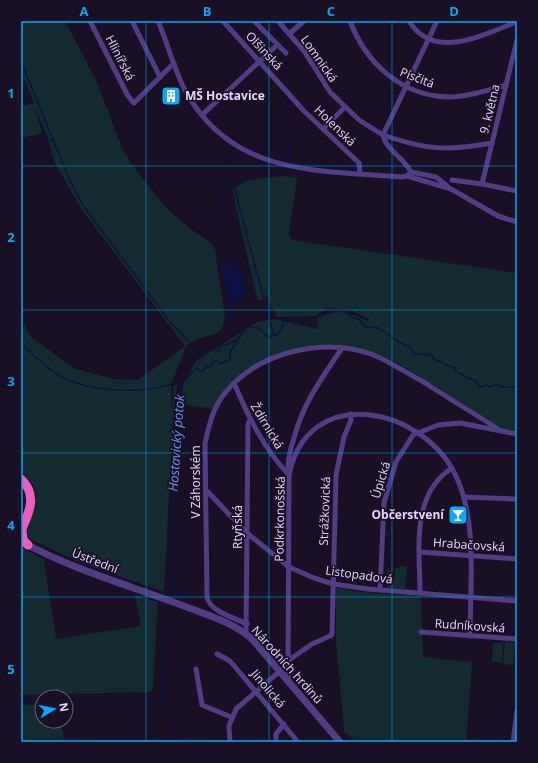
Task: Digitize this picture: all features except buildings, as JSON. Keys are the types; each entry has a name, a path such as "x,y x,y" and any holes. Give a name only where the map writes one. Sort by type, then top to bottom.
{"highway":[{"path":"21,479 28,488 31,501 30,512 21,527"},
{"path":"21,483 27,493 28,501 21,527 24,544"}],"street":[{"name":"Hlinířská","path":"90,21 128,96 134,103 160,77"},
{"path":"132,21 160,77 174,63"},
{"path":"158,21 185,90 202,115 227,140 266,160 286,166 401,177 409,174 436,177 451,189 498,216 517,222"},
{"name":"Olšinská","path":"223,21 291,94"},
{"path":"254,21 277,46 286,53"},
{"name":"Lomnická","path":"278,21 303,51 330,92 359,120 383,135 384,142 407,163 409,174"},
{"path":"289,34 304,21"},
{"name":"Písčitá","path":"350,21 357,38 375,64 389,76 406,86 435,96 449,97 478,93 506,85"},
{"path":"409,21 419,33 428,39 440,43 463,41 517,22"},
{"path":"437,21 383,135 410,145 434,149 467,148 492,142"},
{"name":"9. května","path":"482,184 517,40"},
{"path":"202,115 277,46"},
{"name":"Holenská","path":"291,94 323,129 359,163 360,173"},
{"path":"323,129 345,107"},
{"path":"452,180 517,191"},
{"name":"V Záhorském","path":"247,624 214,608 207,601 206,443 210,422 221,399 234,383 253,367 283,354 318,348 342,348 371,354 391,364 501,431"},
{"path":"289,475 288,466 298,421 318,381 342,348"},
{"name":"Ždírnická","path":"234,383 250,420 267,448 289,475"},
{"name":"Podkrkonošská","path":"288,681 289,475 298,450 312,432 329,419 351,414 384,418 419,432 434,445 452,468 464,497 468,519 470,555 470,636"},
{"name":"Strážkovická","path":"289,660 312,644 332,635 336,475 344,437 351,420 351,414"},
{"name":"Rtyňská","path":"246,634 248,424 250,420"},
{"name":"V Záhorském","path":"419,432 438,425 460,423 517,434"},
{"name":"Úpická","path":"380,589 382,517 387,489 402,452 413,435 419,432"},
{"path":"420,593 420,527 423,505 430,490 444,474 452,468"},
{"name":"Listopadová","path":"206,490 248,534 289,567 314,578 333,584 470,598 517,601"},
{"path":"464,497 517,499"},
{"name":"Ústřední","path":"24,544 83,569 163,598"},
{"name":"Hrabačovská","path":"420,552 517,559"},
{"name":"Národních hrdinů","path":"163,598 224,622 246,634 280,671 340,742"},
{"name":"Rudníkovská","path":"421,632 517,639"},
{"name":"Jinolická","path":"217,654 230,661 256,690 298,742"},
{"path":"196,669 202,705 231,717"},
{"path":"230,742 229,726 231,717 236,709 256,690 280,671"},
{"path":"513,742 517,711"},
{"path":"276,742 276,734 284,724"}],"green space":[{"path":"21,21 65,21 96,80 122,148 132,165 167,209 192,230 209,241 215,249 225,317 222,329 215,334 197,339 186,346 171,385 171,408 174,385 177,385 173,418 164,592 77,561 30,539 27,532 36,495 34,486 21,471 21,350 24,324 32,338 74,368 112,379 138,380 185,346 80,207 54,161 47,136 35,108 42,133 21,138 21,106 34,103 21,71"},
{"path":"280,176 297,177 289,234 292,240 517,273 517,432 502,429 396,362 349,346 316,347 284,352 258,363 233,381 215,409 180,404 184,382 197,360 257,322 275,319 318,329 317,318 331,313 343,312 368,321 369,319 349,309 326,308 316,316 277,317 275,311 270,306 265,289 266,297 260,301 257,299 232,189 246,181"},
{"path":"21,547 44,560 56,639 141,626 135,595 158,602 153,689 149,692 74,694 74,689 34,689 34,695 21,695"},
{"path":"400,566 407,566 405,589 388,588 387,570 390,570 391,579 395,579 395,568 400,568"},
{"path":"336,588 370,593 421,596 423,657 472,662 466,742 356,742 344,731 336,641"},
{"path":"505,642 515,643 513,665 503,664"},
{"path":"493,643 503,643 502,663 492,662"},
{"path":"34,704 34,729 62,729 64,742 21,742 21,705"}],"shaded area":[{"path":"224,264 235,265 243,276 246,288 244,297 241,299 234,299 228,295 227,282 220,267"}],"waterway":[{"path":"272,21 286,37 288,91"},
{"path":"21,61 67,174 82,204 171,323 191,344"},
{"path":"288,95 289,161 291,163 354,169"},
{"path":"21,148 52,140"},
{"path":"216,230 225,183 237,152"},
{"path":"233,183 265,303"},
{"path":"232,298 230,304 232,306 231,315 234,321"},
{"path":"266,307 268,314"},
{"name":"Hostavický potok","path":"189,599 169,583 177,394 182,383 197,368 202,372 206,366 211,367 214,361 218,361 220,364 230,359 230,352 246,327 258,328 269,337 279,333 285,320 315,320 325,310 346,311 353,318 359,319 365,327 379,328 400,343 411,347 414,354 433,355 433,359 455,368 455,371 477,382 480,387 486,385 491,387 497,384 501,387 517,387"},
{"path":"269,319 274,335"},
{"path":"195,348 201,352 211,349 218,351 222,344 226,345 236,340"},
{"path":"21,344 56,374 88,386 101,389 129,390 157,388 170,385"},
{"name":"Hostavický potok","path":"176,384 182,383"},
{"name":"Hostavický potok","path":"74,702 154,704 160,701 165,676 166,635 185,620"},
{"path":"162,695 172,713 178,742"},
{"name":"Hostavický potok","path":"21,701 34,701"},
{"path":"65,729 67,742"}],"place":[{"name":"MŠ Hostavice","path":"171,96"},
{"name":"Občerstvení","path":"458,515"}]}
